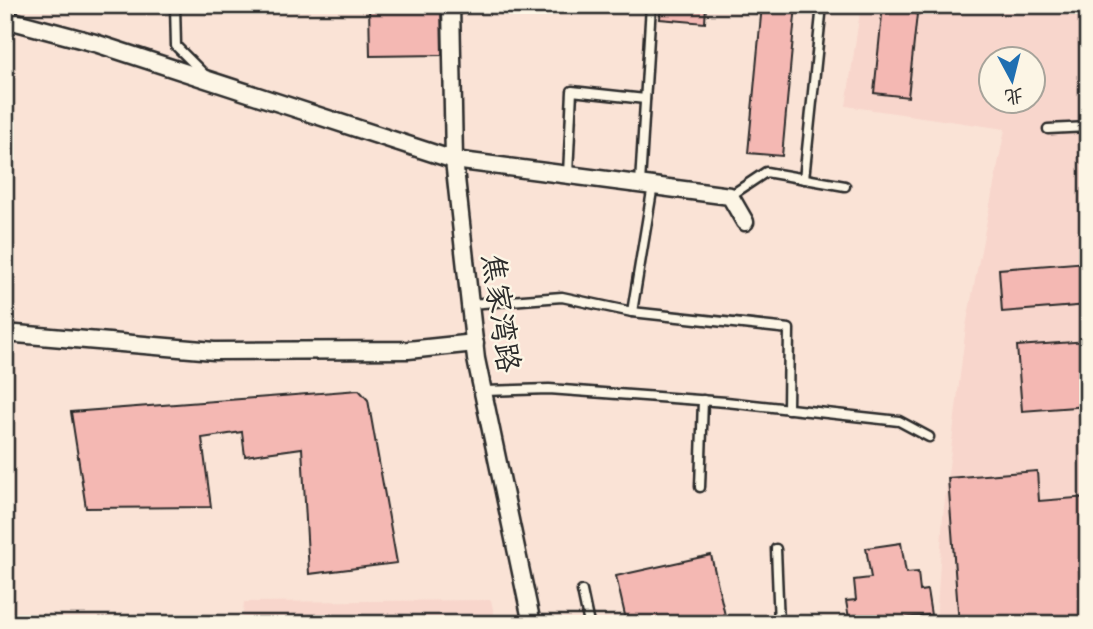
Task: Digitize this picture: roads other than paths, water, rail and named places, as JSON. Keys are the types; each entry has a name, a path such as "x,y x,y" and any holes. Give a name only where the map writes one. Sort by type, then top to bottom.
{"street":[{"name":"焦家湾路","path":"451,5 454,160 475,343 532,624"},
{"path":"5,19 95,43 454,160 730,195 745,222"},
{"path":"5,333 214,351 408,350 475,343"}],"lane":[{"path":"175,5 176,46 211,80"},
{"path":"632,312 646,184 645,99 651,5"},
{"path":"804,179 822,5"},
{"path":"568,174 572,91 645,99"},
{"path":"1048,129 1088,127"},
{"path":"730,195 766,172 845,186"},
{"path":"470,304 562,297 632,312 789,329 788,409"},
{"path":"483,391 549,389 703,400 899,421 929,437"},
{"path":"700,487 703,400"},
{"path":"776,550 779,624"},
{"path":"582,591 589,624"}]}
